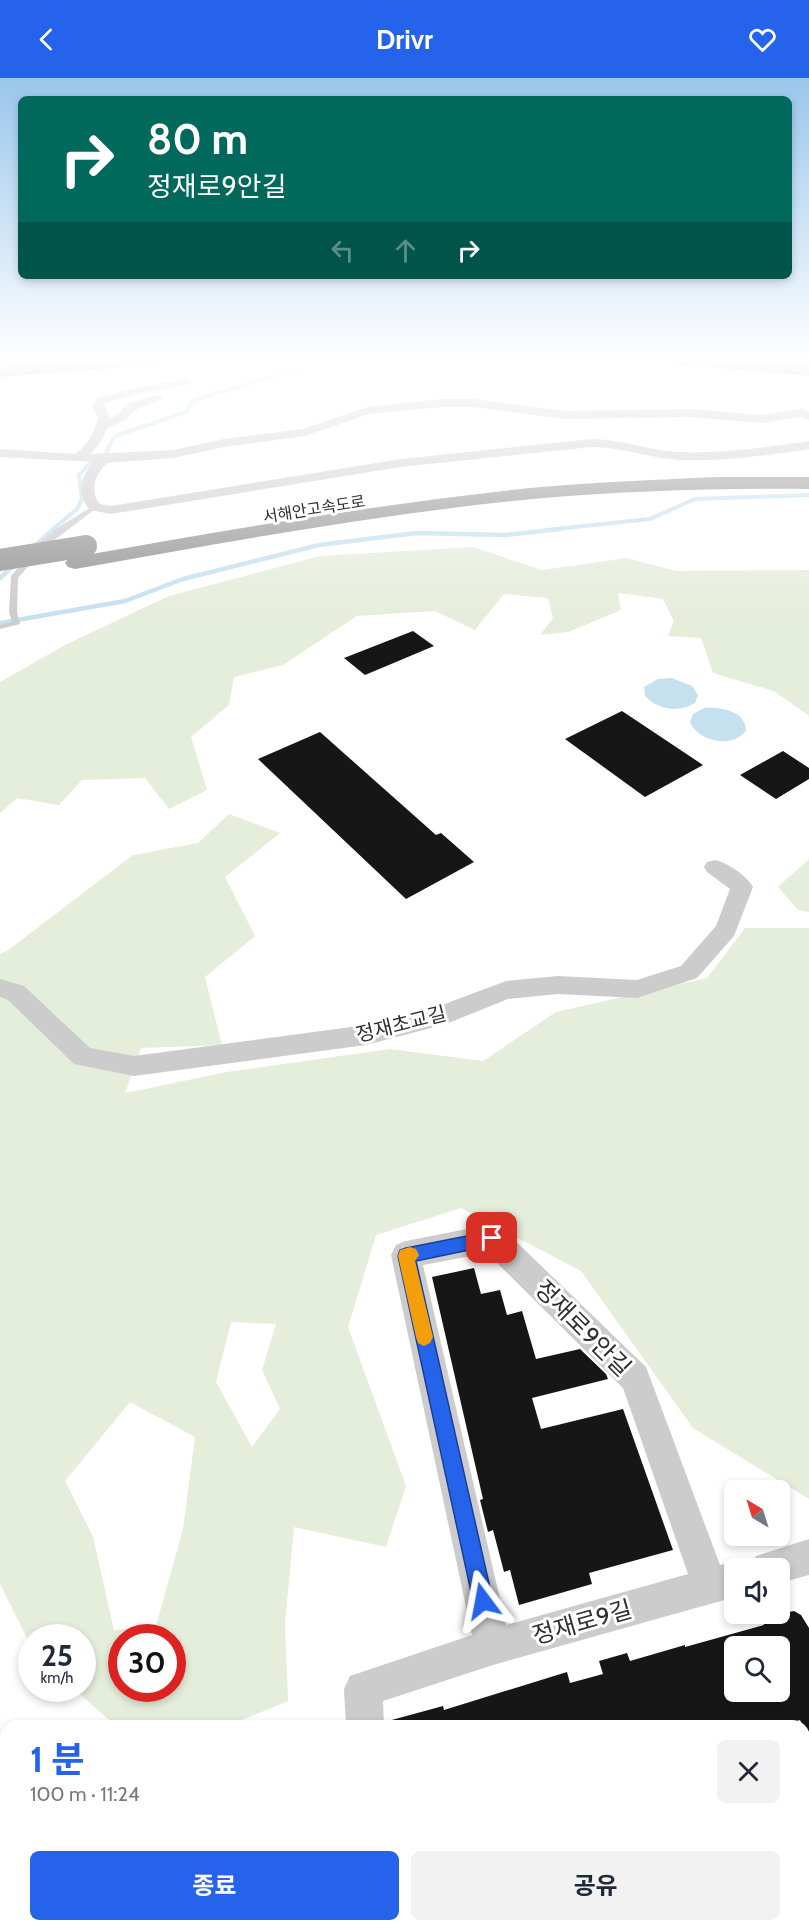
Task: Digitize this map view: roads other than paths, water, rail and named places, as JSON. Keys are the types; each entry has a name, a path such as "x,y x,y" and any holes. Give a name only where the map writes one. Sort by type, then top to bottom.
{"highway":[{"name":"서해안고속도로","path":"0,574 81,555 439,489 630,468 755,462 809,462"},
{"name":"서해안고속도로","path":"0,560 81,555 449,501 643,485 809,483"}],"street":[{"path":"79,458 93,446"},
{"path":"0,453 102,459 173,454 208,446"},
{"path":"102,459 87,481 87,496 95,507 111,510 401,463 559,446"},
{"path":"620,446 680,456 800,446"},
{"name":"정재초교길","path":"0,988 16,993 83,1057 134,1066 366,1035 446,1014 506,990 558,985 637,989 689,972 726,930 742,887 715,867"},
{"name":"정재로9안길","path":"493,1647 406,1256 492,1238 635,1378 722,1583"},
{"path":"790,1564 808,1560"},
{"name":"정재로9길","path":"365,1720 363,1689 493,1647 722,1583"}],"lane":[{"path":"0,627 16,624 13,612 14,578 42,545 95,507"}],"water":[{"path":"672,678 692,686 698,695 695,703 676,709 662,707 645,696 644,687 658,679"},
{"path":"704,708 724,709 736,714 745,723 746,730 733,740 725,741 716,741 700,734 690,722 693,714"}],"waterway":[{"path":"52,530 77,509 82,499 79,475 89,464 105,454 109,446"},
{"path":"546,530 650,519 695,499 809,495"},
{"path":"31,549 54,529"},
{"path":"0,623 125,601 183,579 319,545 416,533 505,535 560,529"},
{"path":"0,578 14,565"}]}
